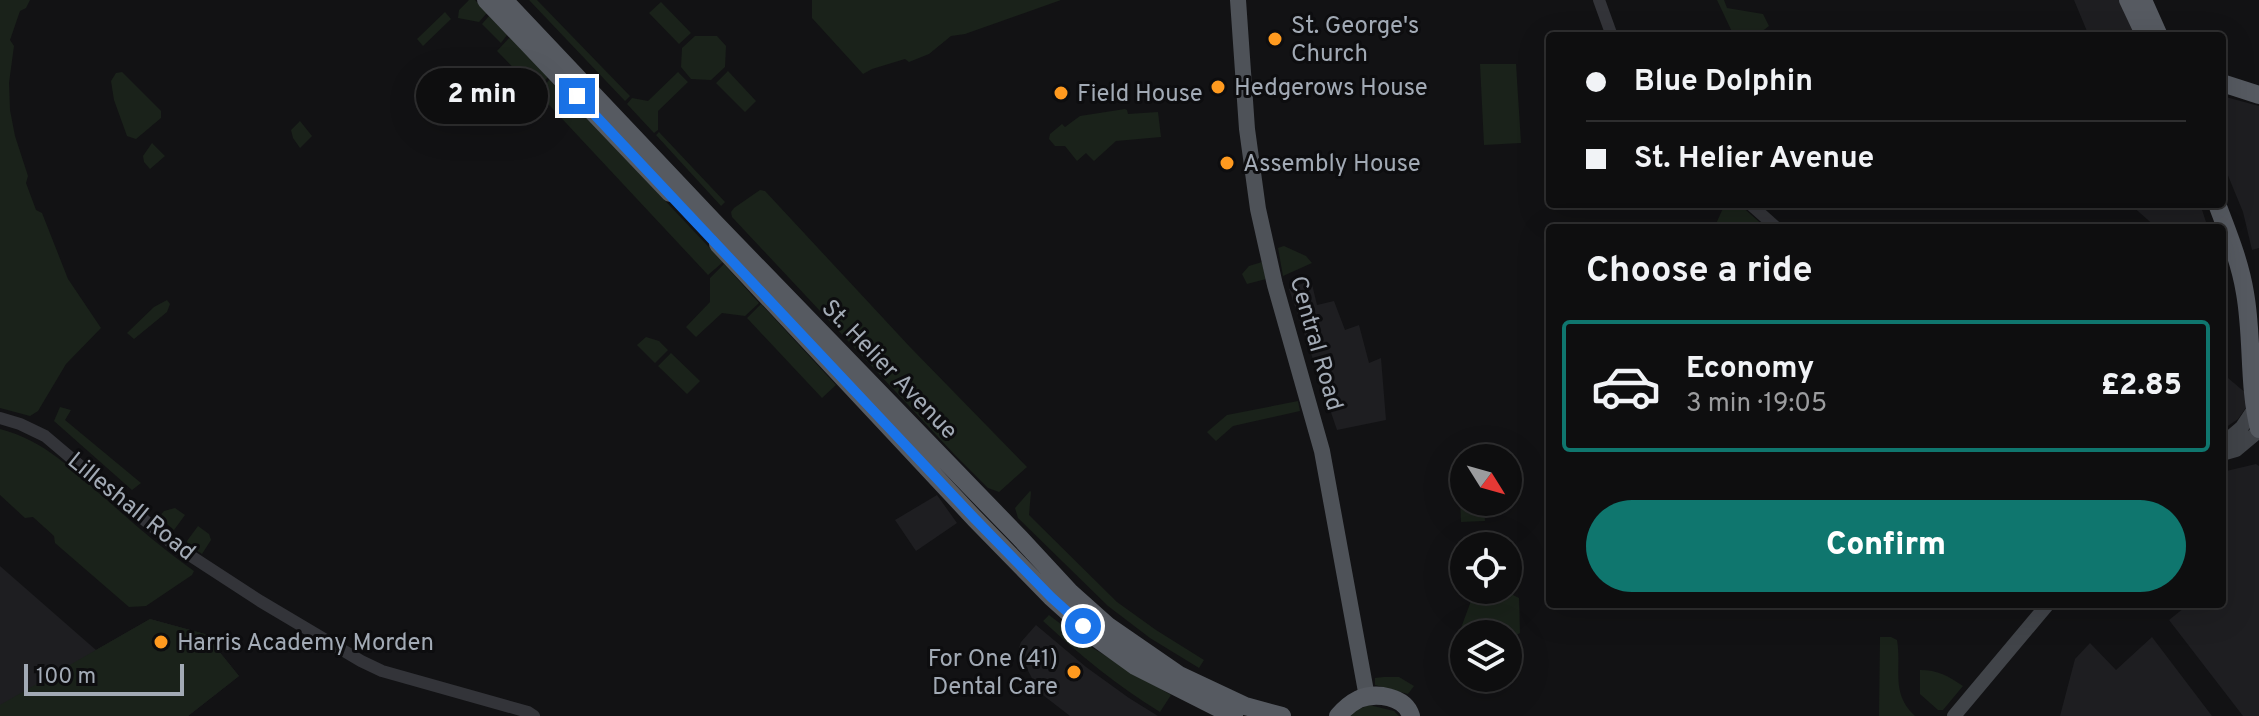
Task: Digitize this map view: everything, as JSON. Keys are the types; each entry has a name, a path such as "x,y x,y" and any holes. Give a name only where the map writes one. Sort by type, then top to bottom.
{"highway":[{"name":"St. Helier Avenue","path":"486,0 1051,597 1099,640 1135,666 1234,716"},
{"name":"St. Helier Avenue","path":"504,0 1071,593 1108,626 1179,675 1245,706 1282,716"},
{"path":"2128,0 2143,32"},
{"path":"2143,0 2157,32"},
{"path":"2226,85 2259,95"},
{"path":"2226,229 2253,316 2254,409 2259,430"},
{"path":"1338,715 1356,700 1387,697 1398,701 1409,710 1411,716"}],"main road":[{"name":"Central Road","path":"1238,0 1247,129 1258,209 1275,285 1322,451 1367,697"},
{"path":"2227,449 2254,409"},
{"path":"2227,449 2259,430"},
{"path":"2227,449 2259,452"},
{"path":"1954,716 2045,608"}],"street":[{"path":"1599,0 1611,32"},
{"path":"1754,208 1772,224"},
{"name":"Lilleshall Road","path":"0,418 45,436 174,545 260,601 374,668 534,716"}],"shaded area":[{"path":"0,0 30,0 26,8 20,11 10,40 14,46 9,83 10,110 28,176 26,183 36,210 42,213 68,279 101,328 66,364 38,411 30,416 0,408"},
{"path":"469,0 475,0 487,13 479,22 458,18 459,10"},
{"path":"529,0 537,0 630,96 625,101"},
{"path":"812,0 1061,0 965,34 951,36 929,54 909,62 905,59 863,74 812,18"},
{"path":"1717,0 1724,0 1727,8 1763,14 1769,26 1761,32 1732,32"},
{"path":"2074,0 2120,0 2134,32 2087,32"},
{"path":"661,2 691,33 679,44 649,13"},
{"path":"445,12 451,19 423,46 417,39"},
{"path":"489,16 507,35 501,43 482,24"},
{"path":"695,36 717,36 726,46 725,67 711,80 691,79 681,67 682,48"},
{"path":"510,37 548,77 536,91 497,51"},
{"path":"1480,64 1516,64 1521,143 1484,145"},
{"path":"728,71 756,101 745,112 716,83"},
{"path":"122,72 161,111 161,118 136,139 127,136 114,100 111,81 116,73"},
{"path":"678,72 688,82 658,111 658,130 654,133 627,104 632,98 648,101"},
{"path":"550,79 723,262 708,275 538,93"},
{"path":"2226,97 2259,106 2259,248 2252,250 2243,212 2226,171"},
{"path":"1125,109 1128,114 1158,112 1161,137 1116,141 1094,161 1086,153 1077,161 1065,146 1055,146 1049,139 1050,134 1062,124 1065,127 1080,116"},
{"path":"300,121 312,136 300,148 291,130"},
{"path":"659,132 725,202 721,206 656,135"},
{"path":"152,143 165,156 150,169 143,156"},
{"path":"760,190 765,191 1027,467 999,492 988,488 954,454 732,217 734,208"},
{"path":"1723,208 1744,208 1762,224 1716,224"},
{"path":"2134,208 2201,208 2207,224 2152,224"},
{"path":"1284,246 1306,256 1312,263 1283,276 1278,248"},
{"path":"1262,262 1266,279 1247,284 1242,274 1249,266"},
{"path":"724,264 759,303 745,316 722,313 696,337 686,327 710,302 710,278"},
{"path":"1311,280 1317,305 1334,301 1345,330 1359,325 1369,363 1381,358 1386,420 1337,430 1289,289"},
{"path":"167,300 170,304 167,312 134,339 127,333 154,307"},
{"path":"761,304 836,385 822,398 747,318"},
{"path":"646,337 659,341 668,350 655,363 637,345"},
{"path":"671,353 700,381 687,394 658,366"},
{"path":"2226,376 2247,394 2247,406 2238,419 2226,427"},
{"path":"1298,401 1300,411 1233,426 1216,441 1207,432 1227,415"},
{"path":"60,407 71,410 65,420 141,483 132,490 54,421"},
{"path":"0,429 31,441 58,458 149,537 194,571 192,575 146,606 129,607 55,543 54,536 33,517 25,518 0,495"},
{"path":"2256,464 2259,466 2259,716 2243,716 2169,620 2184,608 2226,608 2226,471"},
{"path":"1030,491 1029,515 1117,602 1204,660 1199,668 1150,638 1108,606 1018,518 1015,508"},
{"path":"937,495 957,523 916,551 895,520"},
{"path":"175,508 185,515 174,530 159,517 164,511"},
{"path":"1461,516 1485,516 1485,521 1461,522"},
{"path":"198,526 209,534 211,540 202,554 187,541"},
{"name":"Harris Academy Morden","path":"0,566 96,650 150,619 205,634 239,676 188,716 0,716"},
{"path":"1470,604 1519,604 1520,620 1464,620"},
{"path":"1049,615 1091,647 1171,695 1160,712 1114,681 1071,646 1043,621"},
{"name":"Harris Academy Morden","path":"150,619 205,634 239,676 188,716 0,716 0,705"},
{"path":"1036,625 1086,667 1158,716 1070,716 1039,692 1018,651 1021,642"},
{"path":"1880,637 1897,640 1898,680 1902,698 1915,716 1879,716"},
{"path":"2152,637 2212,716 2060,716 2075,659 2090,643 2116,670"},
{"path":"1920,670 1943,674 1963,686 1943,710 1938,710 1920,694"},
{"path":"1399,677 1414,686 1408,694 1375,685 1375,678"},
{"path":"1369,705 1394,711 1399,716 1350,716"}],"place":[{"name":"St. George's Church","path":"1275,39"},
{"name":"Hedgerows House","path":"1218,87"},
{"name":"Field House","path":"1061,93"},
{"name":"Assembly House","path":"1227,163"},
{"name":"Harris Academy Morden","path":"161,642"},
{"name":"For One (41) Dental Care","path":"1074,672"}],"route":[{"path":"577,96 975,519 1083,626"}]}
